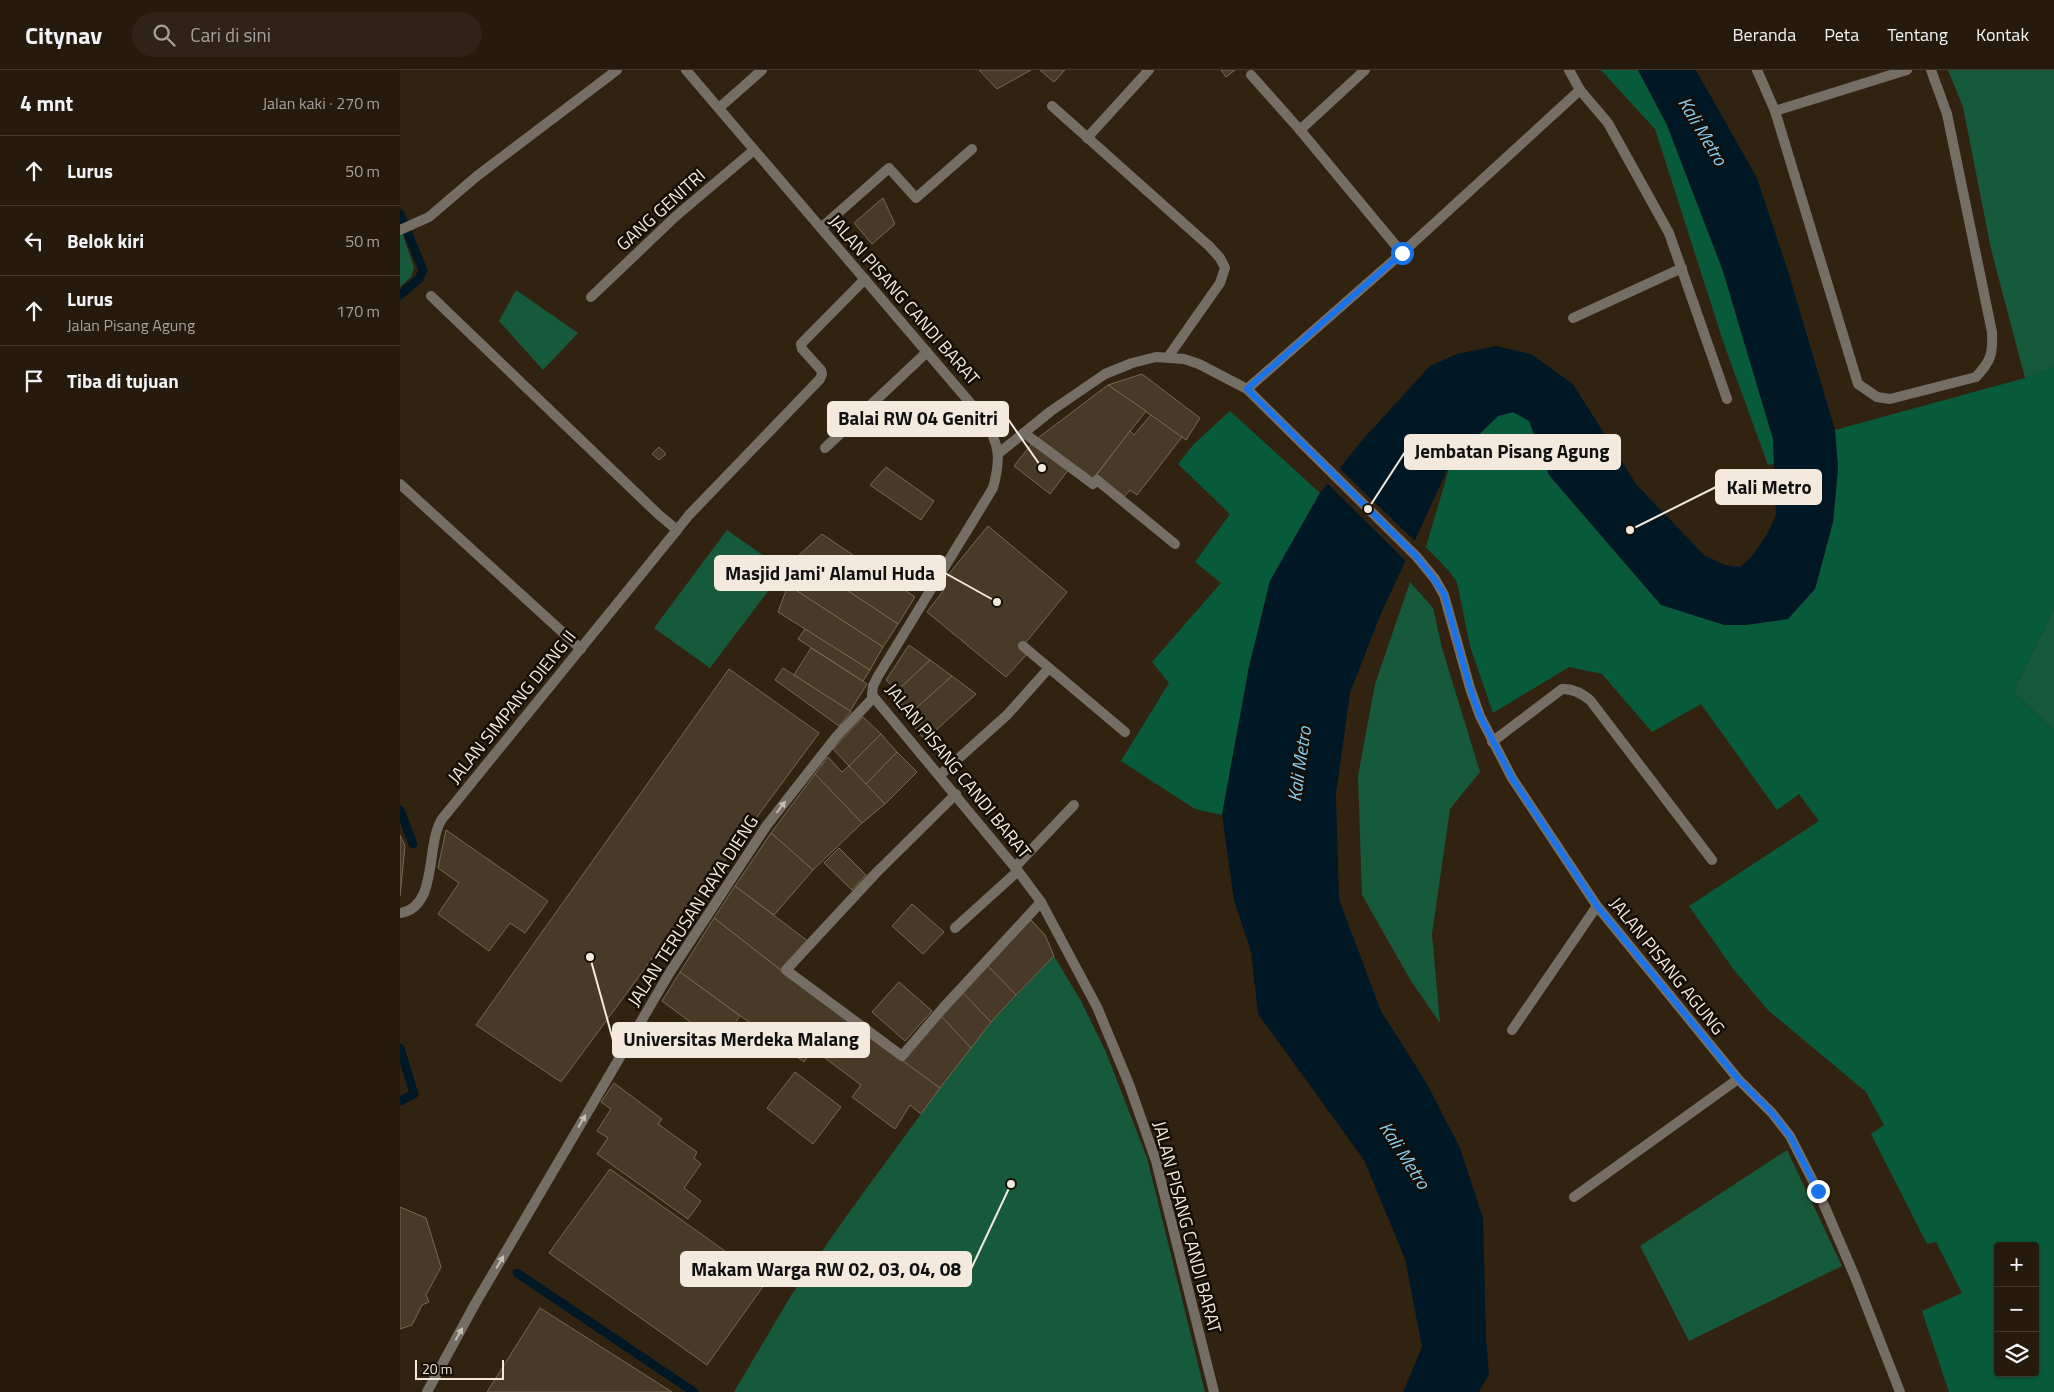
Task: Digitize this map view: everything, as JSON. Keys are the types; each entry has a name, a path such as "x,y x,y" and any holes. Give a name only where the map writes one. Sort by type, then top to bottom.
{"street":[{"path":"400,230 429,217 477,176 617,70"},
{"name":"JALAN PISANG CANDI BARAT","path":"686,70 984,419 996,441 999,453 998,464 993,488 986,502 943,576 871,690 874,698 956,794 1017,869 1041,902 1097,1006 1135,1101 1156,1162 1214,1392"},
{"path":"719,108 762,70"},
{"path":"1088,138 1149,70"},
{"path":"1300,130 1365,70"},
{"path":"1569,70 1580,90 1608,123 1669,233 1728,399"},
{"path":"1756,70 1775,111 1858,384 1877,397 1890,399 1976,377 1991,358 1993,349 1992,332 1947,114 1931,70"},
{"path":"1775,111 1907,70"},
{"path":"1252,75 1402,253"},
{"path":"1247,389 1402,253 1580,90"},
{"path":"1052,106 1209,246 1220,258 1225,268 1220,283 1168,357"},
{"path":"821,228 889,168 916,198 972,149"},
{"name":"GANG GENITRI","path":"591,297 676,216 754,150"},
{"path":"1573,318 1682,268"},
{"name":"JALAN SIMPANG DIENG II","path":"400,913 410,912 414,908 427,885 437,830 442,819 689,515 820,379 822,370 802,349 801,344 865,279"},
{"path":"432,296 658,514 677,530"},
{"path":"825,448 927,352"},
{"name":"JALAN PISANG AGUNG","path":"999,453 1051,411 1105,374 1132,363 1156,357 1184,358 1247,389 1417,557 1444,594 1470,688 1480,716 1512,778 1597,906 1738,1079 1772,1113 1790,1136 1818,1191 1855,1277 1900,1392"},
{"path":"1024,432 1093,484 1097,480 1175,544"},
{"path":"400,484 582,649"},
{"path":"1023,646 1125,732"},
{"path":"940,775 1007,715 1049,668"},
{"path":"1492,742 1562,689 1583,694 1590,700 1712,860"},
{"name":"JALAN TERUSAN RAYA DIENG","path":"427,1392 475,1304 670,972 767,825 836,737 874,698"},
{"path":"956,794 876,874 786,970 902,1056 955,994 1041,902"},
{"path":"955,928 1017,869 1074,805"},
{"path":"1512,1030 1597,906"},
{"path":"1574,1197 1738,1079"}],"green space":[{"path":"1601,70 1638,70 1667,125 1723,271 1773,439 1774,464 1768,465 1724,344 1655,129"},
{"path":"1948,70 2054,70 2054,367 2025,378 1991,249 1963,107"},
{"path":"400,227 414,267 411,277 400,287"},
{"path":"516,290 578,333 543,370 499,321"},
{"path":"2054,367 2054,607 2014,692 2054,731 2054,1392 1949,1392 1922,1311 1962,1293 1936,1242 1927,1244 1871,1134 1884,1125 1866,1092 1769,1011 1734,970 1689,906 1819,821 1799,794 1777,810 1701,704 1652,732 1602,674 1569,667 1493,713 1470,646 1457,582 1426,547 1451,462 1498,416 1513,412 1529,421 1549,475 1661,605 1815,589 1833,522 1838,468 1835,430 2025,378"},
{"path":"1230,411 1320,493 1270,581 1249,667 1222,815 1195,809 1121,761 1169,683 1152,662 1221,583 1195,562 1230,514 1178,464 1194,444"},
{"path":"727,530 784,570 710,668 654,628"},
{"path":"1410,582 1433,608 1442,648 1480,772 1450,809 1432,934 1440,1023 1411,981 1362,895 1358,776 1375,684"},
{"path":"2054,607 2054,731 2014,692"},
{"path":"1054,956 1081,1001 1106,1052 1147,1158 1205,1392 734,1392 792,1294 940,1088 991,1022"},
{"path":"1787,1150 1842,1266 1689,1341 1640,1246"}],"water":[{"path":"1638,70 1696,70 1757,178 1788,271 1835,430 1838,468 1833,522 1815,589 1788,619 1746,625 1724,625 1661,605 1549,475 1529,421 1513,412 1498,416 1451,462 1380,616 1350,693 1336,794 1339,899 1381,1011 1426,1082 1460,1148 1483,1218 1486,1338 1489,1374 1479,1392 1403,1392 1422,1347 1405,1259 1364,1160 1258,1014 1251,952 1234,900 1222,815 1249,667 1270,581 1320,493 1363,439 1430,366 1457,354 1496,346 1531,354 1573,384 1636,484 1704,555 1725,565 1740,567 1752,556 1766,536 1776,515 1773,439 1723,271 1667,125"}],"pier":[{"path":"1338,467 1417,543 1408,563 1326,482"}],"building":[{"path":"979,70 1031,70 997,89"},
{"path":"1040,70 1065,70 1054,82"},
{"path":"1221,70 1235,70 1226,77"},
{"path":"883,198 895,224 872,244 854,223"},
{"path":"1142,374 1200,418 1186,440 1108,385"},
{"path":"1108,385 1146,411 1091,481 1038,438"},
{"path":"1151,415 1182,437 1137,495 1130,490 1123,498 1095,477 1130,431 1134,435"},
{"path":"1033,442 1069,469 1050,494 1014,466"},
{"path":"659,447 666,454 659,460 652,454"},
{"path":"886,467 934,501 921,520 870,485"},
{"path":"988,526 1067,592 1023,646 1028,653 1006,677 927,612 944,590 939,586"},
{"path":"822,534 915,597 898,624 797,557"},
{"path":"797,557 898,624 883,647 788,585"},
{"path":"788,585 883,647 870,670 778,612"},
{"path":"805,629 870,670 863,681 798,639"},
{"path":"909,645 930,660 897,691 886,680"},
{"path":"811,648 867,684 850,711 794,675"},
{"path":"930,660 952,676 910,714 893,695"},
{"path":"783,668 851,712 839,726 775,680"},
{"path":"729,669 819,733 561,1082 476,1025"},
{"path":"952,676 976,694 925,740 906,717"},
{"path":"863,717 881,734 849,766 833,749"},
{"path":"881,734 897,752 866,784 849,766"},
{"path":"897,752 917,772 885,804 866,784"},
{"path":"828,757 842,772 849,766 885,804 862,823 815,774"},
{"path":"815,774 862,823 813,870 771,833"},
{"path":"446,830 548,901 525,933 510,923 489,951 438,914 459,883 438,868"},
{"path":"771,833 813,870 774,915 735,886"},
{"path":"400,835 405,846 400,896"},
{"path":"839,848 866,875 852,890 824,863"},
{"path":"735,886 809,942 782,971 714,918"},
{"path":"912,904 944,932 923,954 892,926"},
{"path":"714,918 940,1088 921,1114 910,1105 895,1129 852,1097 861,1085 813,1049 804,1062 680,972"},
{"path":"1031,920 1045,935 1054,956 1016,995 986,964"},
{"path":"986,964 1016,995 991,1022 961,991"},
{"path":"680,972 740,1016 720,1044 662,1001"},
{"path":"899,982 932,1011 905,1041 872,1012"},
{"path":"961,991 991,1022 971,1048 940,1015"},
{"path":"940,1015 971,1048 940,1088 903,1061"},
{"path":"795,1072 841,1107 813,1144 767,1108"},
{"path":"614,1083 662,1119 658,1124 697,1152 694,1158 701,1164 684,1188 701,1201 688,1219 597,1154 608,1138 597,1131 611,1109 601,1102"},
{"path":"610,1169 767,1281 707,1365 549,1253"},
{"path":"400,1207 426,1218 441,1267 426,1295 429,1302 422,1305 412,1325 400,1329"},
{"path":"540,1308 672,1392 487,1392"}],"waterway":[{"path":"400,214 423,270 419,279 400,295"},
{"path":"400,810 413,844"},
{"path":"400,1048 414,1094 400,1101"},
{"path":"517,1273 694,1392"}],"place":[{"name":"Balai RW 04 Genitri","path":"1042,468"},
{"name":"Jembatan Pisang Agung","path":"1368,509"},
{"name":"Kali Metro","path":"1630,530"},
{"name":"Masjid Jami' Alamul Huda","path":"997,602"},
{"name":"Universitas Merdeka Malang","path":"590,957"},
{"name":"Makam Warga RW 02, 03, 04, 08","path":"1011,1184"}],"route":[{"path":"1402,253 1247,389 1417,557 1434,579 1444,594 1460,655 1480,716 1512,778 1597,906 1738,1079 1772,1113 1790,1136 1818,1191"}]}
